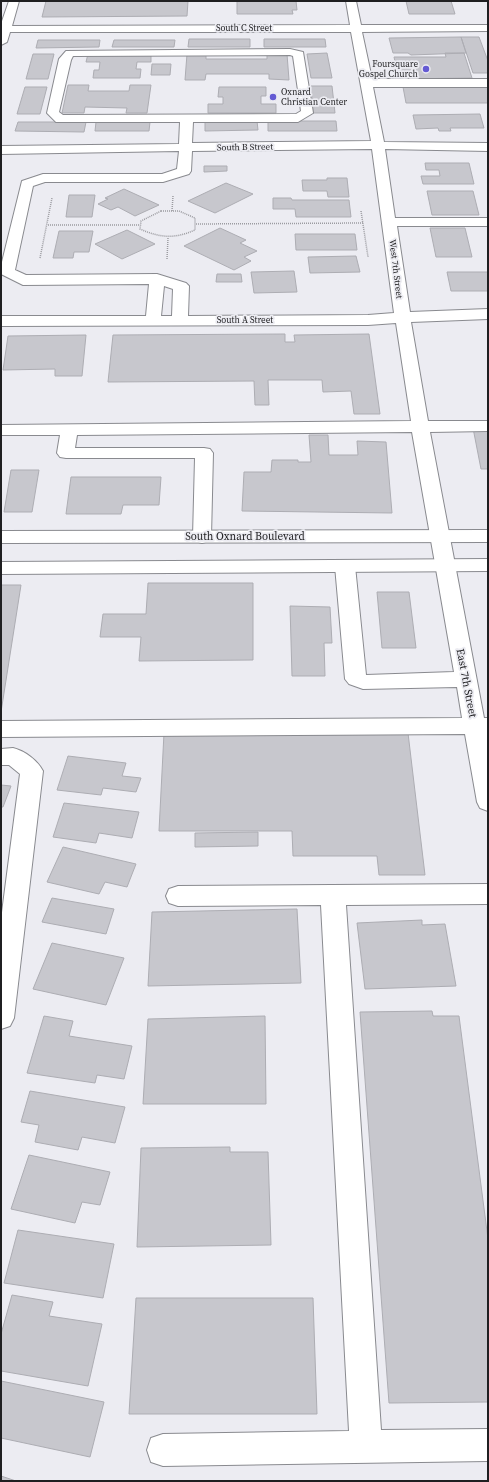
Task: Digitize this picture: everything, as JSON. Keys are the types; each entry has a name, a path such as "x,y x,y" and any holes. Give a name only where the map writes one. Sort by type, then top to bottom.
{"street":[{"path":"1,43 3,29 14,1"},
{"name":"West 7th Street","path":"351,1 378,146 420,426 440,536"},
{"name":"South C Street","path":"3,29 488,28"},
{"path":"290,52 299,54 307,113 298,118 187,118 164,134 60,119 53,113 65,59 70,53 290,52"},
{"path":"366,83 488,83"},
{"path":"180,320 181,286 157,279 23,280 7,272 27,184 43,178 163,178 184,171 187,148 187,118"},
{"path":"163,178 164,134"},
{"name":"South B Street","path":"1,150 164,134 187,148 378,146 488,147"},
{"path":"390,222 488,222"},
{"path":"1,225 18,225"},
{"path":"153,320 157,279"},
{"name":"South A Street","path":"1,321 368,320 440,315 488,314"},
{"path":"1,430 488,426"},
{"path":"69,430 66,453 204,453 202,537"},
{"name":"East 7th Street","path":"440,536 466,679 482,726 488,802"},
{"name":"South Oxnard Boulevard","path":"1,537 488,536"},
{"path":"1,568 488,565"},
{"path":"344,566 356,679 363,682 466,679"},
{"path":"1,729 482,726"},
{"path":"1,757 13,756 32,771 1,1011"},
{"path":"178,896 488,894"},
{"path":"333,895 366,1446"},
{"path":"163,1450 488,1445"}],"path":[{"path":"172,211 173,189"},
{"path":"40,258 48,225 52,192"},
{"path":"361,209 368,263"},
{"path":"161,211 172,211 179,211 195,218 195,230 179,238 161,238 140,229 141,221 161,211"},
{"path":"196,224 363,223"},
{"path":"48,225 140,225"},
{"path":"166,266 168,238"}],"building":[{"path":"46,1 188,1 187,16 42,17"},
{"path":"237,1 296,1 297,10 292,10 293,14 237,14"},
{"path":"406,1 451,1 455,14 409,14"},
{"path":"461,37 466,53 411,55 408,53 393,53 389,38"},
{"path":"461,37 479,37 488,61 488,73 473,73"},
{"path":"189,39 250,39 250,47 188,47"},
{"path":"264,39 325,39 326,47 264,47"},
{"path":"38,40 100,40 99,47 36,48"},
{"path":"114,40 175,40 174,47 112,47"},
{"path":"327,53 332,78 311,78 307,54"},
{"path":"445,53 464,53 472,78 399,79 394,57 446,57"},
{"path":"33,54 54,54 48,79 26,79"},
{"path":"88,54 151,54 151,62 137,62 136,69 141,69 140,78 93,78 94,70 99,70 100,62 86,62"},
{"path":"187,54 206,54 206,59 267,59 267,54 287,54 289,80 269,79 269,74 206,74 205,80 185,80"},
{"path":"152,64 171,64 170,75 151,75"},
{"path":"68,85 89,85 88,91 129,91 130,85 151,85 147,113 126,113 127,108 85,107 84,113 62,113"},
{"path":"311,86 332,86 335,113 313,113"},
{"path":"25,87 47,87 40,114 17,114"},
{"path":"219,87 266,87 266,96 261,96 261,104 276,104 276,113 208,113 208,104 223,104 223,97 218,97"},
{"path":"403,87 488,87 488,103 406,103"},
{"path":"480,114 484,128 450,128 451,131 439,131 438,128 416,129 413,115"},
{"path":"257,121 258,130 205,131 205,122"},
{"path":"268,121 336,121 337,131 268,131"},
{"path":"18,122 86,122 84,132 15,131"},
{"path":"96,122 150,122 149,131 95,131"},
{"path":"425,163 469,163 474,184 423,184 421,176 440,176 439,170 426,170"},
{"path":"204,166 227,166 227,171 204,172"},
{"path":"327,178 347,178 349,197 328,197 327,191 303,191 302,180 327,180"},
{"path":"226,183 253,194 215,213 188,201"},
{"path":"124,189 159,205 135,216 118,207 111,210 98,204 108,199 105,198"},
{"path":"427,191 473,191 479,215 432,215"},
{"path":"69,195 95,195 92,217 66,217"},
{"path":"273,198 291,198 292,200 349,200 351,217 296,217 295,209 273,209"},
{"path":"220,228 246,240 240,243 257,251 244,257 251,261 234,270 184,246"},
{"path":"430,228 465,228 472,257 436,257"},
{"path":"127,230 155,244 122,259 95,244"},
{"path":"59,231 93,231 89,252 74,252 73,258 53,258"},
{"path":"295,234 355,234 357,250 296,250"},
{"path":"356,256 360,272 310,273 308,257"},
{"path":"294,271 297,292 254,293 251,272"},
{"path":"447,272 488,272 488,291 451,291"},
{"path":"217,274 241,274 242,282 216,282"},
{"path":"285,334 285,342 295,342 294,335 369,334 380,414 354,414 351,391 323,392 322,380 268,380 269,405 255,405 254,381 108,382 113,335"},
{"path":"86,335 82,376 55,376 55,369 3,370 8,336"},
{"path":"473,428 488,428 488,469 481,469"},
{"path":"309,435 328,435 329,455 358,455 357,441 386,442 392,513 242,511 244,472 271,472 272,460 298,460 298,462 311,462"},
{"path":"11,470 39,470 32,512 4,512"},
{"path":"71,477 161,477 159,505 123,505 121,514 66,514"},
{"path":"148,583 253,583 253,660 139,661 141,637 100,637 103,614 146,614"},
{"path":"1,585 21,585 1,712"},
{"path":"377,592 409,592 416,648 382,648"},
{"path":"290,606 330,607 332,643 324,643 325,676 292,676"},
{"path":"164,733 408,733 425,875 379,875 377,856 293,856 292,831 159,831"},
{"path":"68,756 126,763 122,776 141,778 136,792 103,788 101,795 57,790"},
{"path":"1,785 11,786 3,807 1,807"},
{"path":"64,803 139,812 132,838 99,833 96,843 53,837"},
{"path":"258,832 258,846 195,847 195,833"},
{"path":"63,847 136,864 127,887 105,882 99,894 47,882"},
{"path":"52,898 114,909 106,934 42,922"},
{"path":"297,909 301,983 148,986 152,912"},
{"path":"422,920 422,925 445,924 456,986 365,989 357,923"},
{"path":"52,943 124,958 106,1005 33,989"},
{"path":"432,1011 433,1016 459,1016 488,1239 488,1402 389,1403 360,1012"},
{"path":"44,1016 73,1021 69,1036 132,1046 124,1079 97,1075 95,1083 27,1073"},
{"path":"265,1016 266,1104 143,1104 148,1019"},
{"path":"30,1091 125,1107 115,1143 82,1137 78,1150 35,1142 39,1125 21,1122"},
{"path":"230,1147 230,1152 268,1152 271,1245 137,1247 141,1148"},
{"path":"29,1155 110,1172 100,1205 82,1202 75,1223 11,1209"},
{"path":"18,1230 114,1244 103,1298 4,1283"},
{"path":"12,1295 53,1302 49,1316 102,1324 88,1386 1,1371 1,1334"},
{"path":"136,1298 313,1298 317,1414 129,1414"},
{"path":"1,1381 104,1402 90,1457 1,1438"},
{"path":"1,1476 16,1481 1,1481"}],"place":[{"name":"Foursquare Gospel Church","path":"426,69"},
{"name":"Oxnard Christian Center","path":"273,97"}]}
